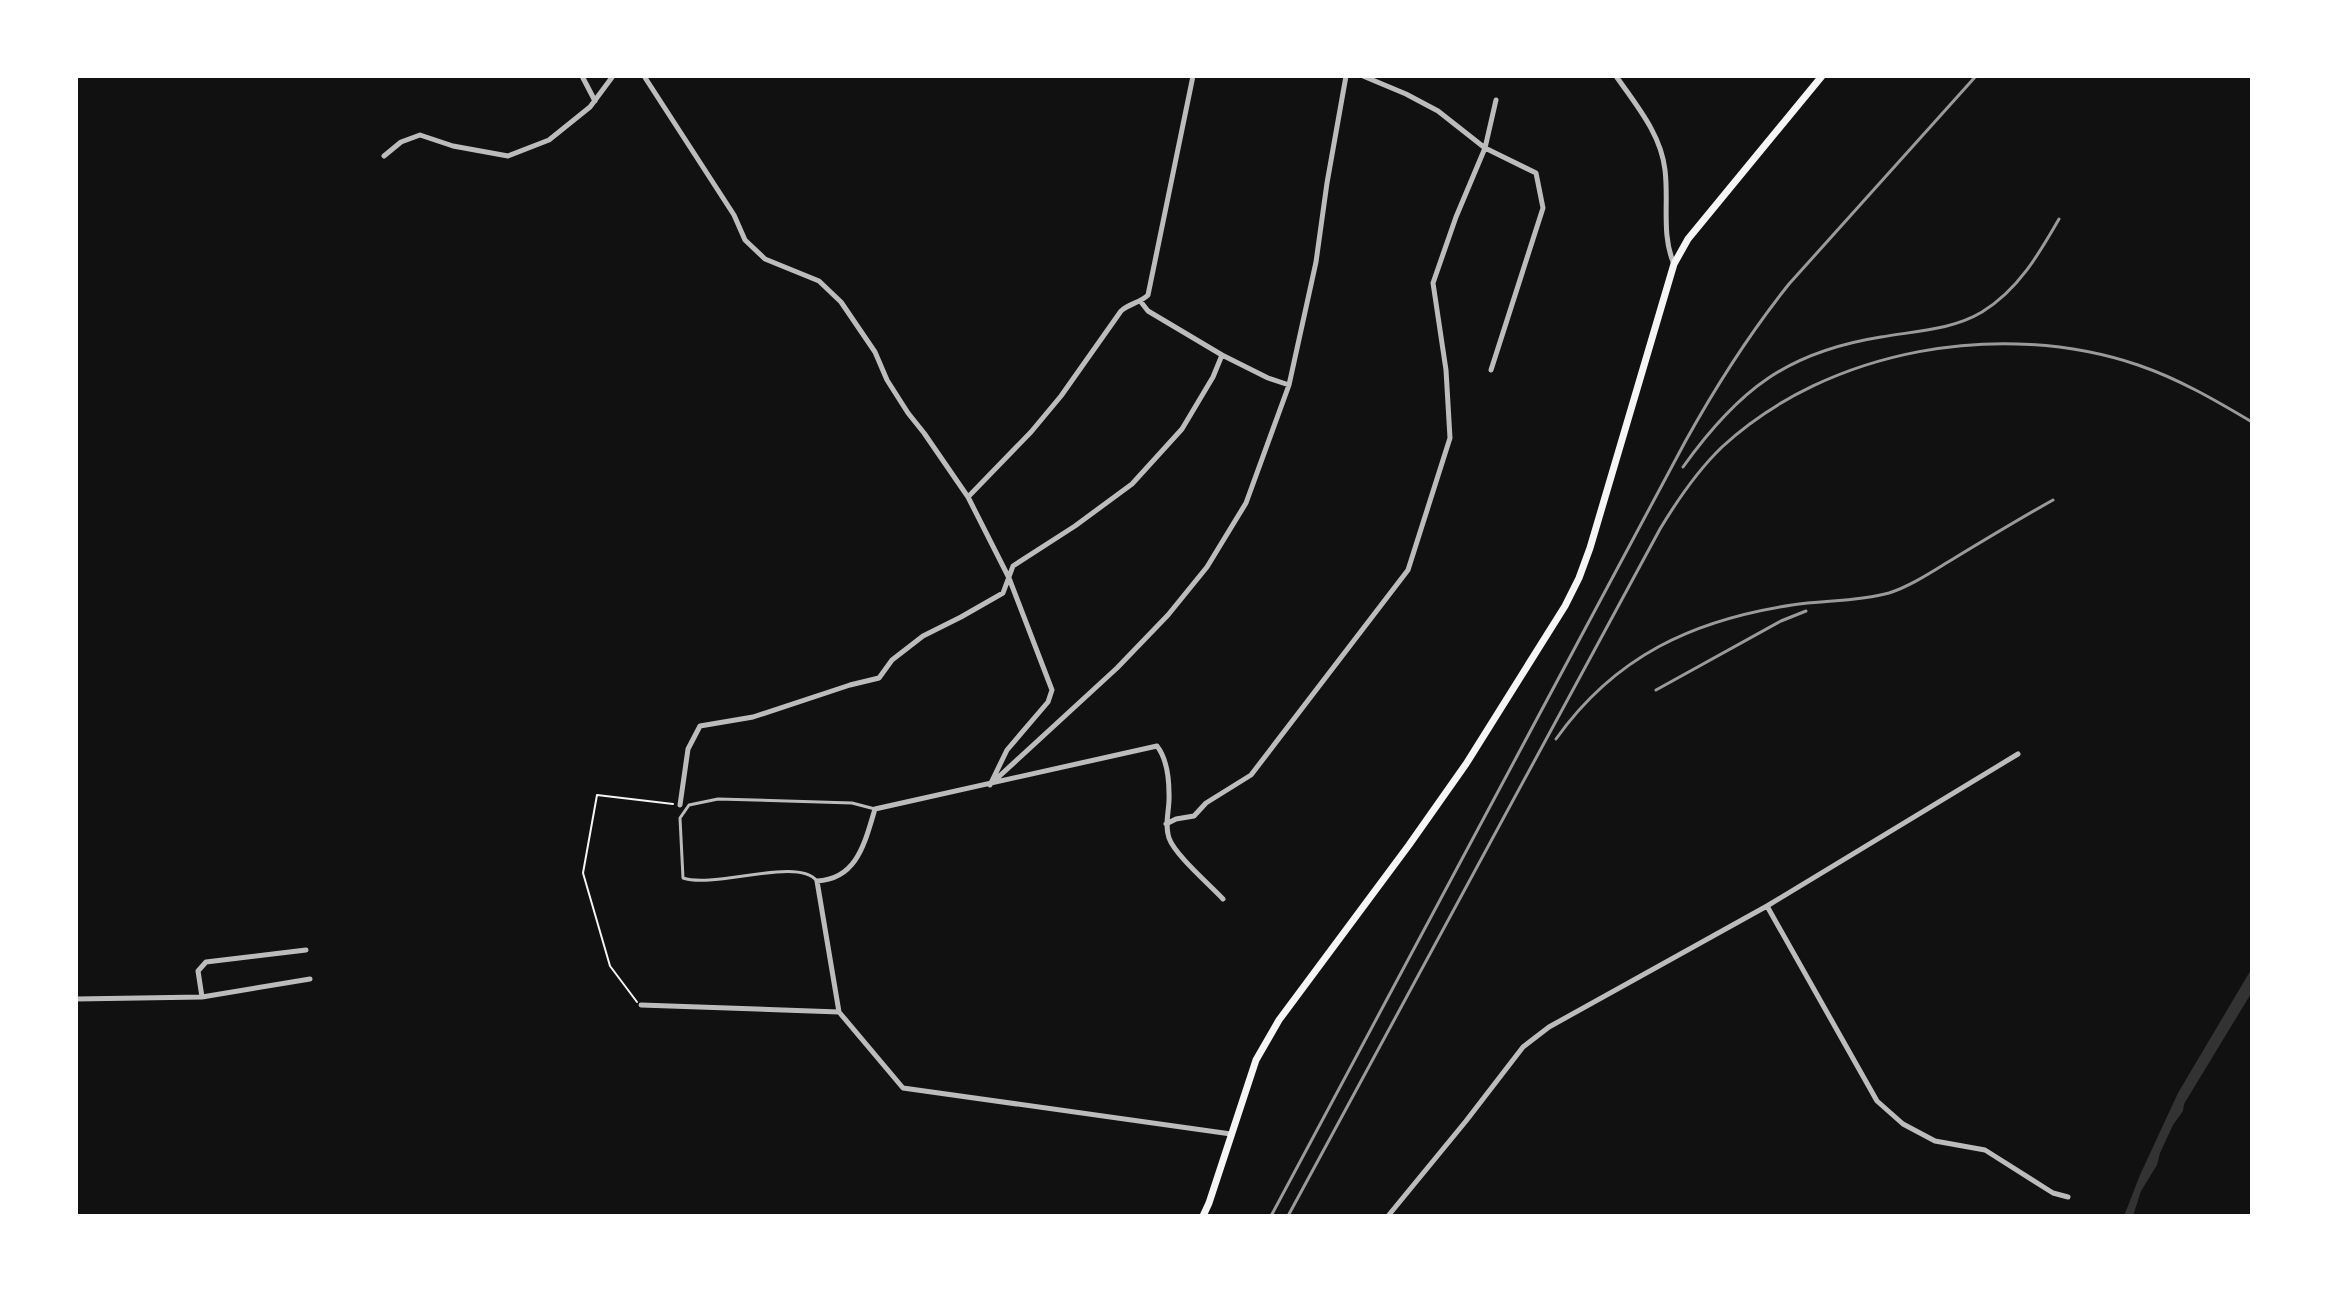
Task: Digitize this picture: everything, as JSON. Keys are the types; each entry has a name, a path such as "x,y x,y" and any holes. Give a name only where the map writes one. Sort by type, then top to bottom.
{"main road":[{"path":"1203,1216 1256,1060 1279,1020 1466,764 1565,606 1579,578 1674,264 1688,239 1822,76"}],"street":[{"path":"582,76 595,101"},
{"path":"384,156 401,142 420,135 453,146 508,156 549,140 595,101 613,76"},
{"path":"644,76 734,215 745,240 765,259 819,281 841,302 875,352 887,380 908,413 968,497 1009,578 1052,690 1048,702 1007,750 990,785"},
{"path":"968,497 1061,396 1121,311 1128,304 1141,302 1148,295 1193,76"},
{"path":"990,785 1117,668 1168,615 1207,567 1246,503 1289,385 1316,262 1346,76"},
{"path":"1363,76 1438,111 1485,148 1536,173 1543,208 1491,370"},
{"path":"1616,76 1659,143 1665,170 1668,249 1674,264"},
{"path":"1166,824 1194,816 1206,803 1251,775 1408,570 1450,438 1446,370 1433,283 1485,148 1496,100"},
{"path":"1141,302 1148,311 1222,355 1289,385"},
{"path":"680,805 688,749 700,726 753,717 879,678 892,660 923,636 1003,593 1013,566 1132,484 1182,429 1213,377 1222,355"},
{"path":"1223,899 1173,847 1168,836 1166,767 1157,746 875,809 863,850 853,864 831,880 817,881 839,1012 903,1088 1232,1134"},
{"path":"1388,1216 1523,1047 1549,1027 1767,906 2018,754"},
{"path":"1767,906 1877,1101 1903,1124 1935,1141 1985,1150 2053,1193 2068,1197"},
{"path":"202,997 198,971 206,962 306,950"},
{"path":"76,999 202,997 310,979"},
{"path":"641,1005 839,1012"}],"lane":[{"path":"817,881 805,872 704,880 683,878 680,818 689,805 718,799 852,803 875,809"}],"path":[{"path":"641,1005 610,966 583,873 597,795 680,805"}],"shaded area":[{"path":"2252,968 2252,992 2184,1104 2157,1165 2141,1191 2133,1216 2124,1216 2178,1093"}],"railway":[{"path":"1271,1216 1685,442 1721,381 1789,284 1976,76"},
{"path":"1683,467 1703,440 1745,396 1792,364 1848,344 1946,326 1982,312 2017,282 2059,219"},
{"path":"1288,1216 1660,529 1688,486 1722,447 1765,413 1813,386 1865,365 1919,352 1975,345 2031,344 2085,351 2138,365 2182,383 2252,422"},
{"path":"1556,739 1604,685 1659,646 1689,632 1756,612 1889,593 1922,578 2053,500"},
{"path":"1656,690 1781,621 1806,611"}]}
